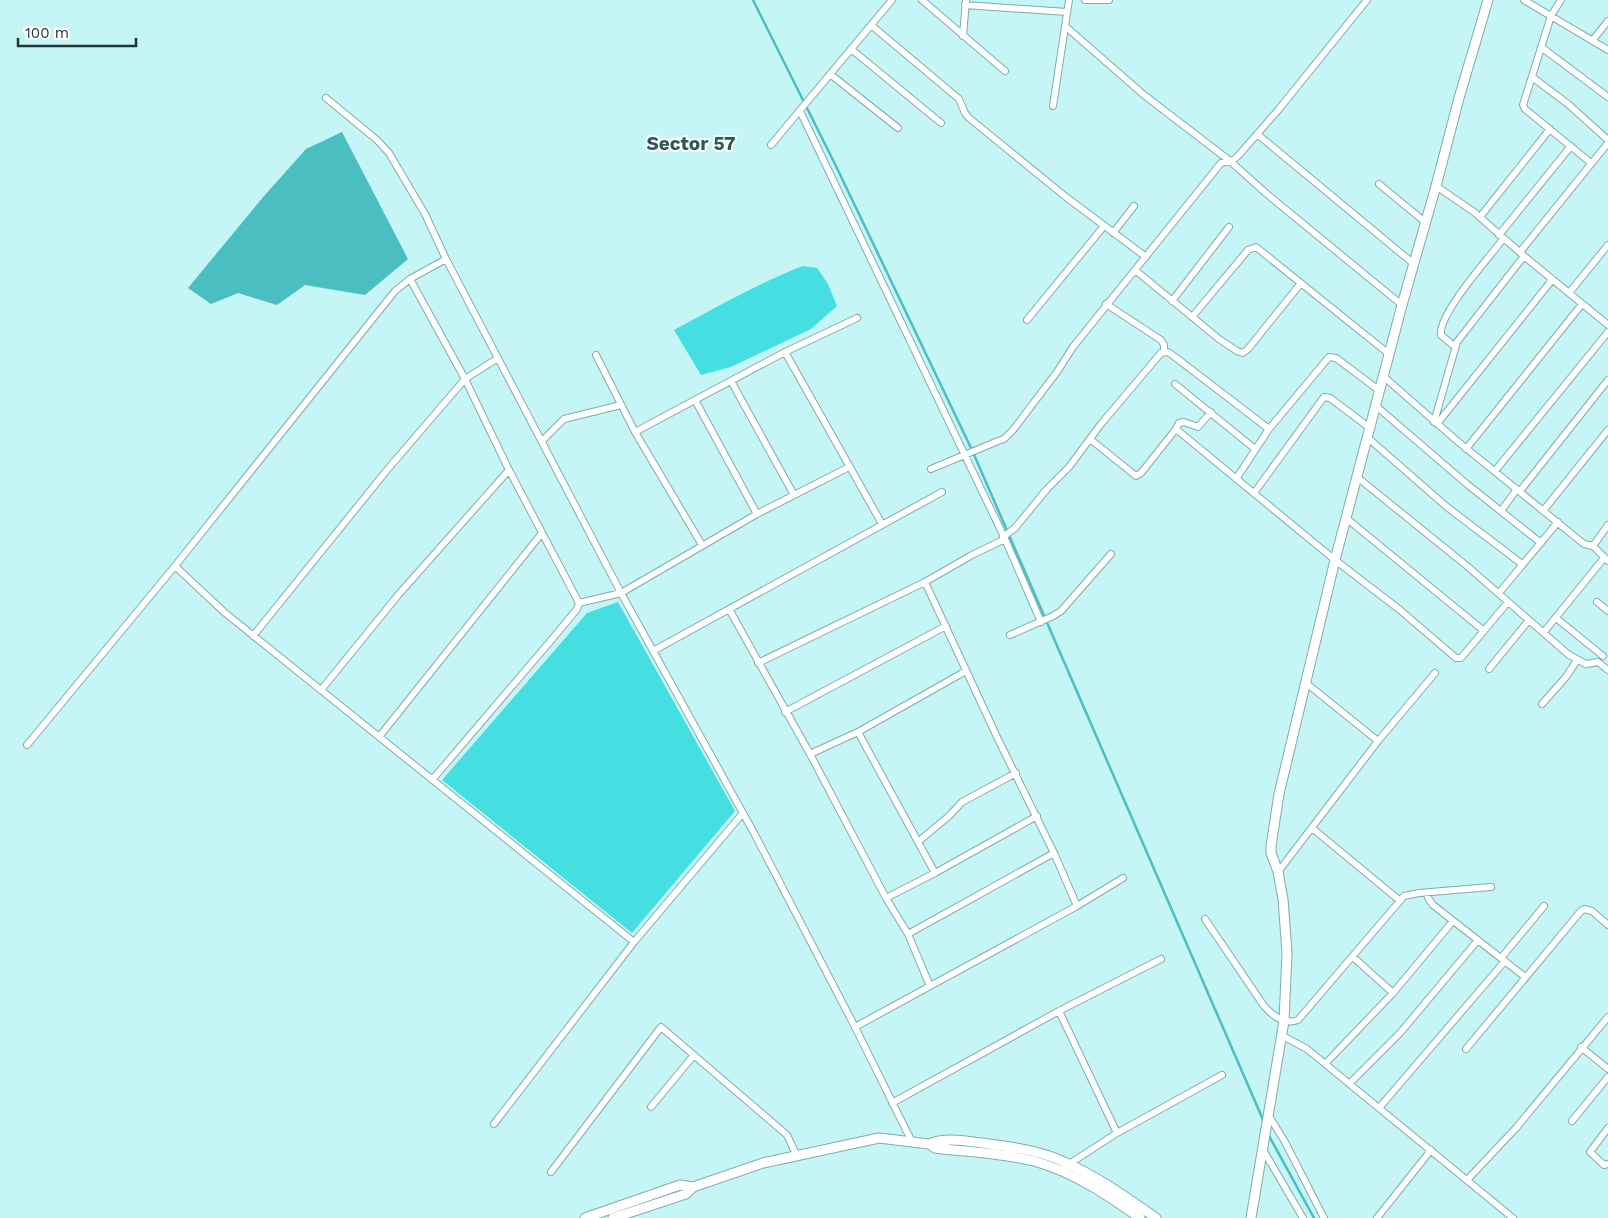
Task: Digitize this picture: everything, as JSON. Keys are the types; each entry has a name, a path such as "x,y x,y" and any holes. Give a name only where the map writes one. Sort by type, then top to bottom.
{"street":[{"path":"771,144 892,0"},
{"path":"922,0 1005,71"},
{"path":"1053,106 1069,0"},
{"path":"1085,0 1109,0"},
{"path":"931,469 1004,439 1013,430 1106,304 1221,163 1230,161 1238,156 1366,0"},
{"path":"1251,1218 1284,1021 1288,953 1283,899 1278,872 1271,853 1271,836 1278,794 1335,560 1389,354 1459,98 1488,0"},
{"path":"1524,0 1608,50"},
{"path":"1562,0 1551,16 1524,100 1524,107 1592,162"},
{"path":"963,36 966,2 1067,12"},
{"path":"1592,41 1608,21"},
{"path":"871,25 960,99 967,116 1104,226 1146,257"},
{"path":"1065,26 1095,54 1174,120 1230,161 1268,195 1402,305"},
{"path":"1540,47 1608,97"},
{"path":"851,49 942,123"},
{"path":"830,74 898,128"},
{"path":"1436,423 1455,347 1522,254 1608,141 1568,104 1532,77"},
{"path":"326,98 377,140 389,153 425,214 446,259 621,593 743,813 855,1027 912,1142"},
{"path":"801,109 1007,536 1042,621"},
{"path":"1480,217 1550,129"},
{"path":"1257,134 1414,264"},
{"path":"1455,347 1441,335 1441,328 1447,312 1501,237 1571,146"},
{"path":"1379,184 1425,222"},
{"path":"1436,186 1480,217 1552,280 1607,324"},
{"path":"1113,233 1134,206"},
{"path":"1026,320 1104,226"},
{"path":"1172,301 1228,227"},
{"path":"1569,293 1608,245"},
{"path":"1192,317 1248,250 1254,247 1259,248 1389,354"},
{"path":"27,746 175,566 395,291 410,279 446,259"},
{"path":"1135,270 1219,339 1242,353 1248,349 1301,283"},
{"path":"410,279 465,379 509,470 579,602"},
{"path":"1436,423 1552,280"},
{"path":"1106,304 1161,340 1164,344 1164,352"},
{"path":"1466,449 1582,304"},
{"path":"636,432 785,352 857,318"},
{"path":"1495,471 1608,332"},
{"path":"785,352 882,524"},
{"path":"1164,352 1175,357 1269,428"},
{"path":"758,663 925,582 1007,536 1047,489 1069,467 1154,360 1164,352"},
{"path":"596,355 636,432 702,545"},
{"path":"1236,479 1269,428 1326,359 1331,356 1380,392"},
{"path":"253,636 387,470 465,379 498,358"},
{"path":"1384,376 1466,449 1584,544 1592,546 1606,559 1544,632"},
{"path":"1501,511 1608,380"},
{"path":"731,381 794,495"},
{"path":"1175,384 1255,449"},
{"path":"1254,493 1324,397 1330,398 1370,428"},
{"path":"695,400 757,514"},
{"path":"542,441 564,419 621,404"},
{"path":"1376,406 1540,543"},
{"path":"1090,439 1136,476 1141,473 1176,429 1179,422 1198,428 1211,412"},
{"path":"1176,429 1335,560 1400,610 1456,658 1461,658 1508,602"},
{"path":"1543,510 1608,430"},
{"path":"1368,438 1447,507 1522,564"},
{"path":"579,602 621,593 757,514 849,468"},
{"path":"321,690 400,594 509,470"},
{"path":"1357,477 1499,593 1577,660 1586,664 1598,662 1608,648"},
{"path":"652,651 942,492"},
{"path":"1346,518 1484,631"},
{"path":"1499,593 1558,522"},
{"path":"1592,546 1608,525"},
{"path":"379,737 542,533"},
{"path":"1010,635 1053,616 1070,602 1111,554"},
{"path":"175,566 224,612 253,636 634,942"},
{"path":"925,582 1037,816 1077,906"},
{"path":"432,780 553,638 576,609 579,602"},
{"path":"1597,602 1608,611"},
{"path":"729,609 810,754 886,898 908,934 930,986"},
{"path":"1556,618 1603,656"},
{"path":"1489,669 1529,620"},
{"path":"785,712 946,626"},
{"path":"1542,704 1566,677 1577,660"},
{"path":"1598,662 1608,670"},
{"path":"810,754 858,732 966,671"},
{"path":"1278,872 1378,741 1435,673"},
{"path":"1306,684 1378,741"},
{"path":"858,732 935,873"},
{"path":"919,841 949,816 962,802 1016,773"},
{"path":"494,1124 634,942 743,813"},
{"path":"886,898 1037,816"},
{"path":"1312,828 1399,900"},
{"path":"908,934 1054,853"},
{"path":"855,1027 1077,906 1123,878"},
{"path":"1206,919 1264,1006 1273,1016 1292,1022 1298,1020 1353,957 1399,900 1406,895 1491,887"},
{"path":"1427,893 1433,905 1525,978"},
{"path":"1380,1108 1503,960 1544,906"},
{"path":"1466,1049 1584,909 1592,911 1608,925"},
{"path":"1325,1064 1393,993 1453,921"},
{"path":"1350,1084 1400,1033 1478,940"},
{"path":"1353,957 1393,993"},
{"path":"892,1103 1059,1011 1161,959"},
{"path":"1059,1011 1117,1134"},
{"path":"1467,1180 1516,1128 1608,1017"},
{"path":"551,1172 661,1027 788,1134 797,1156"},
{"path":"1281,1035 1308,1049 1513,1218"},
{"path":"1582,1048 1608,1069"},
{"path":"652,1107 694,1056"},
{"path":"1069,1164 1117,1134 1222,1075"},
{"path":"1572,1121 1608,1077"},
{"path":"1268,1120 1285,1142 1324,1218"},
{"path":"1608,1128 1590,1152 1604,1165 1608,1164"},
{"path":"613,1218 686,1194 693,1187 764,1163 879,1138 929,1144 945,1140 1012,1147 1038,1152 1069,1164 1129,1199 1156,1218"},
{"path":"929,1144 935,1148 1006,1156 1036,1162 1101,1190 1140,1218"},
{"path":"1262,1148 1303,1218"},
{"path":"1377,1218 1431,1150"},
{"path":"585,1218 680,1185 693,1187"}],"shaded area":[{"path":"342,132 408,259 365,295 305,285 277,305 238,293 211,304 188,288 264,196 306,149"},
{"path":"803,266 817,268 828,284 837,306 811,329 731,367 701,375 674,330 754,288"},
{"path":"618,602 735,811 632,933 442,780 587,613"}],"waterway":[{"path":"753,0 835,164 972,450 1264,1122"},
{"path":"1268,1134 1314,1218"}],"district":[{"name":"Sector 57","path":"691,143"}]}
